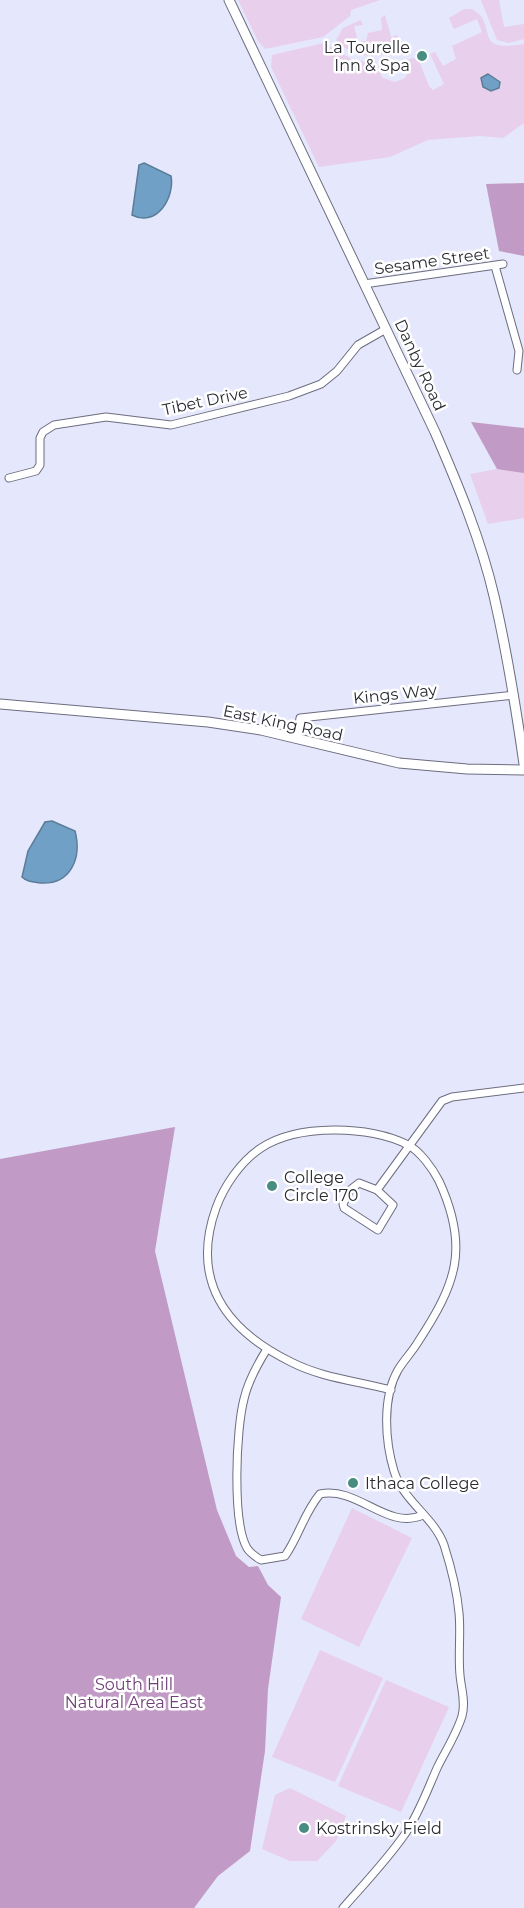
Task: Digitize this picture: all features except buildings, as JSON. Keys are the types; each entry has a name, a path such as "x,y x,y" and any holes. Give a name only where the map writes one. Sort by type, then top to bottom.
{"main road":[{"name":"Danby Road","path":"229,0 386,329 462,496 494,594 514,694 524,764"},
{"name":"East King Road","path":"0,704 208,722 399,763 524,770"}],"street":[{"name":"Sesame Street","path":"364,284 499,265 519,351 517,370"},
{"name":"Tibet Drive","path":"9,478 32,474 36,471 40,465 39,438 43,432 54,425 106,417 171,425 289,396 321,384 337,371 354,348 386,329"},
{"name":"Kings Way","path":"297,740 300,718 514,694"},
{"path":"377,1190 442,1101 452,1097 524,1088"},
{"path":"343,1908 407,1832 463,1710 457,1602 442,1541 436,1529 407,1497 395,1474 387,1411 398,1370 425,1331 454,1278 456,1251 453,1224 438,1179 424,1159 409,1145 365,1133 332,1129 295,1135 261,1147 238,1170 221,1194 206,1247 208,1276 220,1306 240,1330 292,1363 322,1374 391,1390"},
{"path":"366,1183 377,1190 393,1205 378,1230 343,1204 354,1185 366,1183"},
{"path":"267,1348 248,1384 243,1402 238,1519 247,1548 254,1556 261,1560 285,1556 305,1513 320,1494 332,1491 344,1494 396,1518 410,1520 423,1515"}],"shaded area":[{"path":"238,0 380,0 351,10 350,16 323,37 265,49 258,41"},
{"path":"481,0 499,0 504,27 524,24 524,39 509,43 497,40"},
{"path":"464,9 472,9 480,15 488,36 497,45 524,44 524,123 503,138 480,136 428,140 390,157 319,167 271,67 272,55 324,43 353,60 373,63 383,78 395,82 405,78 410,68 408,60 413,58 419,61 429,86 433,90 444,84 430,54 435,52 443,66 456,59 452,46 482,32 477,19 454,29 449,18"},
{"path":"385,15 391,37 398,35 395,45 389,51 380,55 361,55 336,40 343,28 361,20 363,25 354,26 358,42 366,41 368,33 382,30 381,18"},
{"path":"524,440 524,518 488,524 470,474 497,469 485,446"},
{"path":"352,1508 412,1538 359,1647 301,1619"},
{"path":"320,1650 383,1678 335,1782 272,1757"},
{"path":"386,1680 449,1707 401,1812 338,1786"},
{"name":"Kostrinsky Field","path":"290,1788 346,1816 336,1841 317,1861 290,1861 262,1849 275,1795"}],"green space":[{"path":"524,183 524,256 499,251 486,184"},
{"path":"471,422 524,428 524,473 497,469"},
{"name":"South Hill Natural Area East","path":"175,1127 155,1251 217,1510 236,1556 249,1567 258,1566 268,1585 281,1597 268,1689 265,1751 250,1851 218,1876 194,1908 0,1908 0,1159"}],"water":[{"path":"488,74 500,82 499,88 491,91 483,87 481,78"},
{"path":"144,163 171,176 171,184 167,201 162,208 156,214 141,218 132,215 139,165"},
{"path":"52,821 75,831 77,851 72,868 60,880 40,883 28,881 22,877 28,851 45,822"}],"place":[{"name":"La Tourelle Inn & Spa","path":"422,56"},
{"name":"College Circle 170","path":"272,1186"},
{"name":"Ithaca College","path":"353,1483"},
{"name":"Kostrinsky Field","path":"304,1828"}]}
